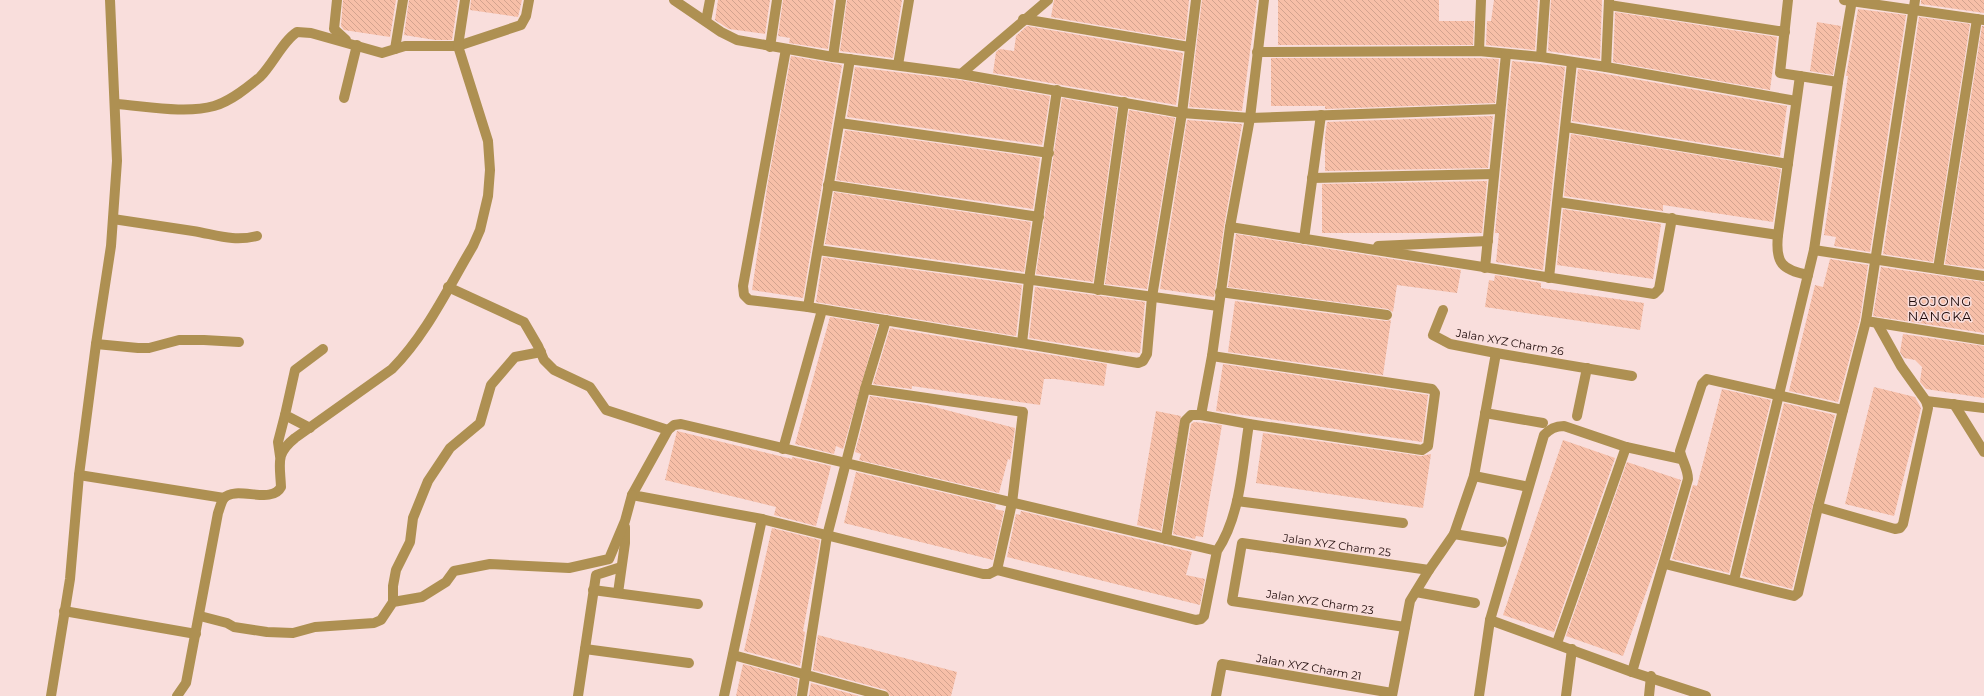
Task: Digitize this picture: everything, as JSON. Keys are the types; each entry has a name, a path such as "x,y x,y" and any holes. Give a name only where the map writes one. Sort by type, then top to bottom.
{"street":[{"path":"51,696 70,579 79,475 96,344 111,246 117,161 116,104 110,0"},
{"path":"337,0 334,29 342,38 357,45"},
{"path":"395,49 403,0"},
{"path":"280,456 286,445 392,369 404,357 417,341 473,246 480,230 488,196 490,170 488,141 458,46 465,0"},
{"path":"116,104 193,109 213,106 235,96 260,77 297,32 311,33 382,53 406,46 458,46 521,25 526,16 529,0"},
{"path":"674,0 737,40 833,57 961,74 1182,112 1250,118 1500,109"},
{"path":"706,21 710,0"},
{"path":"770,47 777,0"},
{"path":"833,57 841,0"},
{"path":"898,65 909,0"},
{"path":"961,74 1023,19 1048,0"},
{"path":"786,49 743,292 749,300 808,307 1141,362 1146,359 1147,354 1152,297 1182,112 1189,46 1196,0"},
{"path":"1202,415 1230,227 1250,118 1264,0"},
{"path":"1479,51 1481,0"},
{"path":"1541,57 1545,0"},
{"path":"1788,0 1779,71 1783,74 1838,82"},
{"path":"1844,0 1981,20 1938,269"},
{"path":"1734,580 1814,250 1838,82 1852,0"},
{"path":"1665,564 1796,595 1800,589 1818,507 1866,321 1916,0"},
{"path":"1606,67 1609,2 1785,32"},
{"path":"1023,19 1189,46"},
{"path":"344,98 357,45"},
{"path":"1257,52 1479,51 1541,57 1606,67 1796,101"},
{"path":"1485,268 1506,54"},
{"path":"808,307 850,59"},
{"path":"1549,278 1572,62"},
{"path":"1800,76 1778,235 1777,254 1783,265 1791,272 1808,275"},
{"path":"1022,343 1029,280 1049,153 1057,90"},
{"path":"1098,290 1124,102"},
{"path":"1304,239 1321,115"},
{"path":"840,123 1049,153"},
{"path":"1566,127 1788,164"},
{"path":"1312,178 1494,174"},
{"path":"828,185 1039,217"},
{"path":"1558,202 1778,235"},
{"path":"1230,227 1654,294 1659,289 1672,218"},
{"path":"113,219 194,231 230,239 243,239 257,236"},
{"path":"1358,247 1488,241"},
{"path":"818,250 1218,306"},
{"path":"1814,250 1984,276"},
{"path":"448,288 524,322 544,360 554,370 590,386 606,410 668,430"},
{"path":"1220,292 1387,315"},
{"path":"783,449 822,310"},
{"name":"Jalan XYZ Charm 26","path":"1443,310 1433,335 1450,344 1632,376"},
{"path":"802,696 827,536 865,389 886,320"},
{"path":"1866,321 1984,340"},
{"path":"1818,507 1895,529 1900,528 1903,524 1928,408 1926,401 1901,366 1877,323"},
{"path":"96,344 149,348 178,340 239,342"},
{"path":"177,696 186,683 220,505 224,498 228,495 272,494 279,491 281,487 278,442 295,370 323,348"},
{"path":"200,616 227,623 234,627 267,632 293,633 315,627 374,623 381,620 393,602 393,586 396,570 410,542 413,518 428,481 450,448 480,423 491,385 515,357 541,352"},
{"path":"1392,695 1410,601 1454,534 1474,476 1496,353"},
{"path":"1166,539 1185,421 1191,415 1202,415 1249,424 1422,450 1428,446 1435,392 1432,389 1212,356"},
{"path":"1577,416 1587,368"},
{"path":"1632,672 1665,564 1688,479 1688,472 1682,459 1682,442 1702,384 1707,379 1842,410"},
{"path":"865,389 1021,410 1024,413 1012,503 997,570"},
{"path":"1926,401 1984,408"},
{"path":"1954,404 1984,452"},
{"path":"1485,413 1543,423"},
{"path":"285,415 310,428"},
{"path":"393,602 422,597 446,582 454,571 490,564 569,568 609,559 625,521 632,495 668,430 674,425 681,424 1217,551"},
{"path":"632,495 762,519 983,574 989,574 997,570 1199,620 1204,616 1217,551 1226,535 1237,501 1249,424"},
{"path":"1479,696 1490,620 1544,436 1555,426 1564,426 1626,447 1682,459"},
{"path":"1557,644 1626,447"},
{"path":"79,475 224,498"},
{"path":"1474,476 1524,486"},
{"path":"1237,501 1403,523"},
{"path":"724,696 762,519"},
{"path":"618,593 625,543 625,521"},
{"path":"1454,534 1502,542"},
{"name":"Jalan XYZ Charm 25","path":"1232,601 1242,543 1429,570"},
{"path":"578,696 596,575 622,568"},
{"path":"593,590 698,604"},
{"path":"1416,592 1475,603"},
{"name":"Jalan XYZ Charm 23","path":"1232,601 1405,627"},
{"path":"64,611 196,634"},
{"path":"1490,620 1632,672 1651,676 1706,696"},
{"path":"585,649 689,663"},
{"path":"1566,696 1572,649"},
{"path":"733,655 884,696"},
{"name":"Jalan XYZ Charm 21","path":"1216,696 1222,664 1392,695"},
{"path":"1648,696 1651,676"}],"building":[{"path":"343,0 396,0 390,37 344,30 341,26"},
{"path":"409,0 458,0 452,40 435,40 404,35"},
{"path":"471,0 522,0 518,17 470,10"},
{"path":"718,0 770,0 765,34 729,29 715,20"},
{"path":"783,0 834,0 828,49 789,43 790,38 778,36"},
{"path":"847,0 902,0 893,58 840,51"},
{"path":"1054,0 1189,0 1185,40 1051,17"},
{"path":"1202,0 1257,0 1242,111 1189,107"},
{"path":"1278,0 1439,0 1439,21 1474,21 1473,45 1278,45"},
{"path":"1494,0 1538,0 1535,50 1486,45 1487,21 1491,21"},
{"path":"1551,0 1602,0 1600,59 1548,51"},
{"path":"1921,0 1984,0 1984,13 1921,4"},
{"path":"1858,9 1906,15 1870,252 1834,246 1836,237 1824,235 1848,76 1846,76"},
{"path":"1615,12 1777,37 1770,90 1613,62"},
{"path":"1919,17 1970,24 1933,262 1883,254"},
{"path":"1817,22 1841,26 1833,75 1810,71"},
{"path":"1027,26 1183,53 1176,105 993,73 996,52 1000,49 1014,51 1016,36"},
{"path":"1982,26 1984,26 1984,269 1945,264"},
{"path":"791,56 842,65 803,298 752,290 767,188"},
{"path":"1271,58 1499,59 1495,103 1325,109 1325,106 1271,106"},
{"path":"1512,61 1565,67 1543,270 1496,262 1499,233 1495,233"},
{"path":"855,67 960,80 1050,96 1042,145 847,117"},
{"path":"1578,69 1787,106 1780,156 1572,121"},
{"path":"1062,98 1117,108 1093,282 1036,274"},
{"path":"1129,110 1175,118 1147,289 1105,284"},
{"path":"1493,116 1488,168 1325,171 1325,136 1327,122"},
{"path":"1187,120 1242,124 1224,226 1214,297 1160,289"},
{"path":"845,130 1040,158 1033,209 836,180"},
{"path":"1571,134 1781,169 1773,222 1663,205 1663,211 1564,196"},
{"path":"1487,181 1482,233 1322,233 1322,184"},
{"path":"834,192 1031,222 1024,272 825,244"},
{"path":"1563,209 1661,224 1653,279 1557,265"},
{"path":"1236,234 1461,270 1457,293 1397,285 1393,312 1388,309 1228,287"},
{"path":"823,257 1022,285 1016,336 816,302"},
{"path":"1830,259 1868,265 1860,319 1838,402 1789,391 1815,285 1823,287"},
{"path":"1881,267 1984,282 1984,333 1873,316"},
{"path":"1495,275 1541,283 1541,288 1644,303 1640,330 1485,307 1489,280 1494,281"},
{"path":"1035,287 1145,302 1140,353 1109,351 1029,338"},
{"path":"1235,301 1386,321 1391,320 1383,375 1228,352"},
{"path":"830,317 878,325 843,449 836,446 834,454 795,444"},
{"path":"890,328 1107,364 1104,386 1055,379 1044,379 1040,405 912,386 912,389 873,384"},
{"path":"1903,334 1984,346 1984,398 1926,389 1920,382 1922,367 1915,360 1904,358 1900,352"},
{"path":"1223,364 1428,395 1422,442 1216,411"},
{"path":"1874,387 1915,397 1921,408 1894,516 1845,504"},
{"path":"1722,389 1771,400 1729,573 1672,559 1693,485 1697,486"},
{"path":"870,396 927,405 1015,428 1010,460 1008,459 999,493 859,460 861,454 855,452"},
{"path":"1784,403 1835,415 1792,589 1742,576"},
{"path":"1156,411 1181,416 1161,531 1137,525"},
{"path":"1194,422 1222,425 1203,537 1196,536 1195,539 1173,534 1191,424"},
{"path":"677,431 792,459 792,457 831,466 816,526 774,515 776,507 665,480"},
{"path":"1263,433 1421,456 1431,454 1423,508 1256,483"},
{"path":"1563,440 1615,458 1554,632 1503,615"},
{"path":"1627,462 1681,480 1659,557 1623,656 1566,636"},
{"path":"856,472 996,505 995,509 1004,511 993,560 844,523"},
{"path":"1021,511 1192,552 1186,575 1205,579 1200,605 1007,557 1016,514 1020,515"},
{"path":"772,528 820,540 803,631 805,632 800,666 744,651"},
{"path":"818,635 957,672 951,696 890,696 886,690 813,670"},
{"path":"743,664 798,679 796,696 736,696"},
{"path":"811,683 859,696 809,696"}],"district":[{"name":"BOJONG NANGKA","path":"1940,308"}]}
